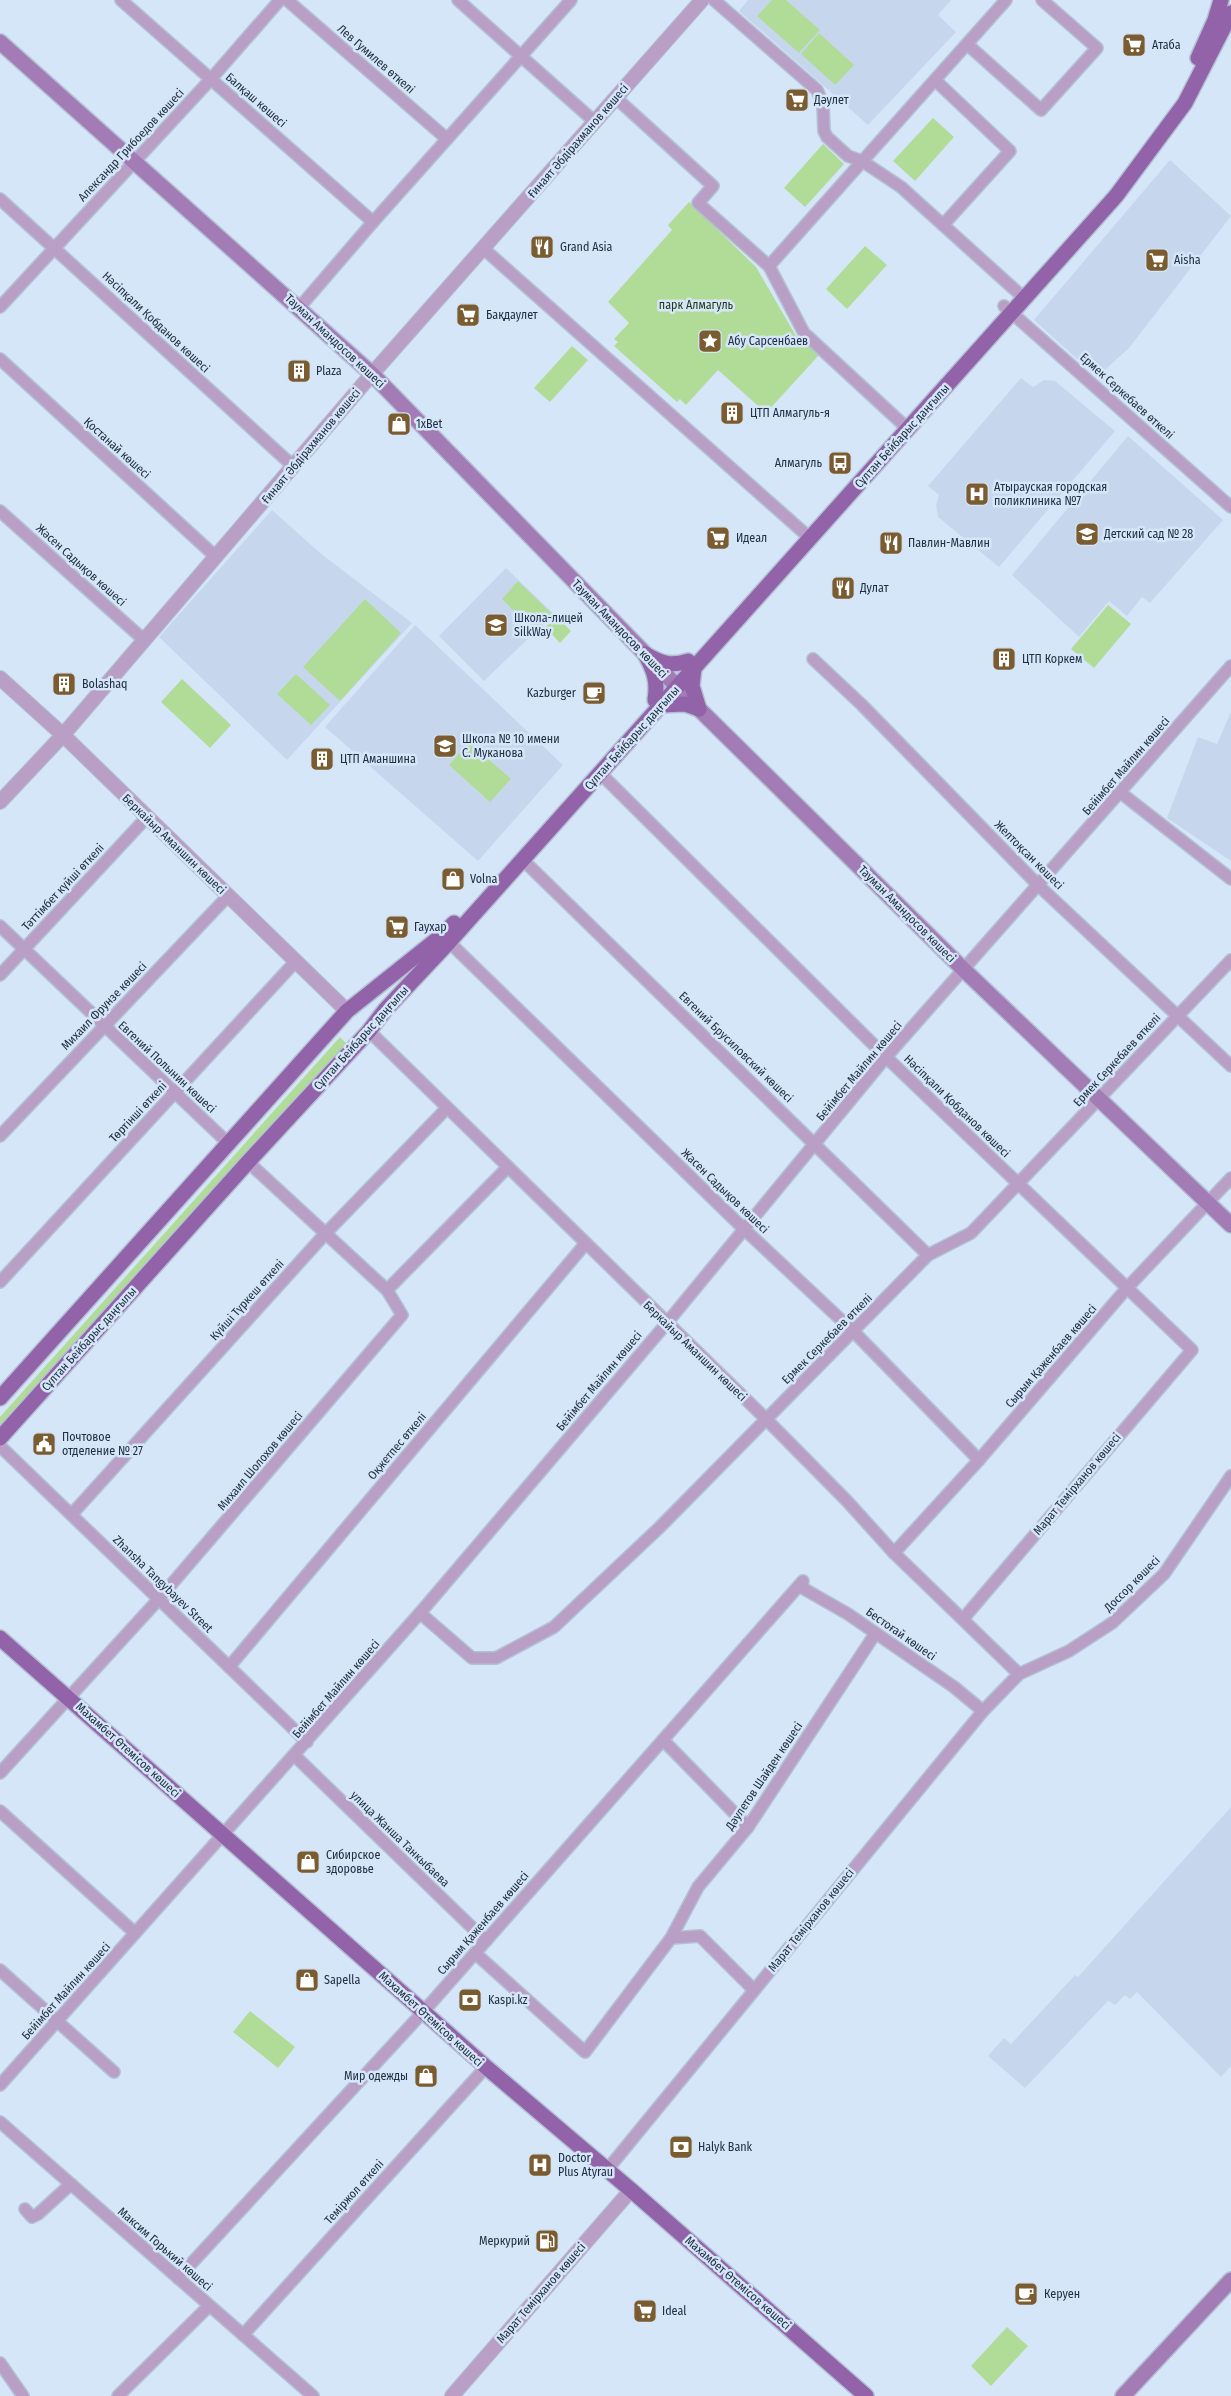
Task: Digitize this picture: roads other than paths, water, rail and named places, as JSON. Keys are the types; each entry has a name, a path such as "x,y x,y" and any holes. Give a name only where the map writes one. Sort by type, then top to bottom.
{"main road":[{"name":"Сұлтан Бейбарыс даңғылы","path":"1021,296 1109,190 1177,98 1196,63 1215,20 1221,0"},
{"name":"Сұлтан Бейбарыс даңғылы","path":"2,1392 229,1144 347,1011 441,936 658,702 1008,310 1116,196 1175,116 1205,67 1231,13"},
{"name":"Тауман Амандосов көшесі","path":"0,42 372,374 699,709 963,969 1231,1225"},
{"path":"645,654 664,664 675,666 691,665 692,686 699,709"},
{"path":"645,654 655,673 658,702 685,704 699,709"},
{"name":"Сұлтан Бейбарыс даңғылы","path":"0,1438 248,1162 368,1032 385,1010 523,860 600,773 658,702"},
{"path":"368,995 378,998 385,1010"},
{"name":"Махамбет Өтемісов көшесі","path":"0,1638 486,2067 631,2190 866,2396"},
{"path":"1123,2396 1231,2280"}],"street":[{"name":"Балқаш көшесі","path":"121,0 373,222"},
{"name":"Александр Грибоедов көшесі","path":"0,307 211,79 280,0"},
{"name":"Лев Гумилев өткелі","path":"287,0 447,139"},
{"path":"458,0 595,122"},
{"path":"300,308 373,222 571,0"},
{"name":"Ғинаят Әбдірахманов көшесі","path":"0,802 62,735 372,374 702,0"},
{"path":"714,0 817,90 823,104 824,130 827,137 848,156 862,161 901,187 1021,296"},
{"path":"769,266 968,45 1006,0"},
{"path":"968,45 1041,110 1096,48 1042,0"},
{"path":"936,80 1010,151 943,225"},
{"path":"616,98 712,186 698,203 769,266 804,333 905,425"},
{"name":"Нәсіпқали Қобданов көшесі","path":"0,199 55,247 292,466"},
{"path":"484,249 807,536"},
{"name":"Ермек Серкебаев өткелі","path":"1008,310 1231,508"},
{"name":"Қостанай көшесі","path":"0,359 216,557"},
{"name":"Жәсен Садықов көшесі","path":"0,511 144,640"},
{"name":"Желтоқсан көшесі","path":"813,659 862,704 1039,886 1231,1066"},
{"name":"Бейімбет Майлин көшесі","path":"0,2085 420,1614 666,1324 886,1057 1039,886 1231,666"},
{"name":"Беркайыр Аманшин көшесі","path":"0,678 62,735 347,1011"},
{"name":"Нәсіпқали Қобданов көшесі","path":"600,773 886,1057 1192,1350"},
{"path":"1121,793 1231,879"},
{"name":"Тәттімбет күйші өткелі","path":"0,975 147,817"},
{"name":"Евгений Брусиловский көшесі","path":"523,860 928,1255"},
{"name":"Михаил Фрунзе көшесі","path":"0,1136 228,896"},
{"name":"Евгений Полынин көшесі","path":"0,926 229,1144"},
{"name":"Жасен Садықов көшесі","path":"449,942 854,1332 979,1460"},
{"name":"Ермек Серкебаев өткелі","path":"420,1614 472,1658 496,1658 554,1627 660,1527 928,1255 971,1233 1019,1185 1231,960"},
{"name":"Төртінші өткелі","path":"0,1282 296,961"},
{"name":"Беркайыр Аманшин көшесі","path":"368,1032 766,1420 847,1501 894,1553 1019,1674"},
{"name":"Күйші Түркеш өткелі","path":"72,1514 325,1234 447,1108"},
{"path":"248,1162 386,1290 508,1167"},
{"name":"Сырым Қаженбаев көшесі","path":"894,1553 979,1460 1127,1288 1231,1178"},
{"name":"Оқжетпес өткелі","path":"229,1667 586,1243"},
{"name":"Михаил Шолохов көшесі","path":"0,1773 158,1600 402,1315 386,1290"},
{"name":"Марат Темірханов көшесі","path":"963,1619 1192,1350"},
{"name":"Zhansha Tangybayev Street","path":"0,1446 307,1742"},
{"name":"Доссор көшесі","path":"1019,1674 1069,1651 1112,1623 1164,1574 1231,1476"},
{"name":"Сырым Қаженбаев көшесі","path":"178,2278 424,2011 801,1584"},
{"name":"Бестоғай көшесі","path":"801,1584 848,1614 954,1688 983,1712"},
{"name":"Дәулетов Шайден көшесі","path":"475,1953 586,2052 671,1938 698,1886 748,1827 875,1634"},
{"name":"Марат Темірханов көшесі","path":"607,2170 983,1712 1019,1674"},
{"path":"663,1740 748,1827"},
{"name":"улица Жанша Танкыбаева","path":"295,1756 486,1941"},
{"path":"0,1811 135,1933"},
{"path":"671,1938 700,1936 754,1990"},
{"path":"0,1970 114,2072"},
{"name":"Теміржол өткелі","path":"243,2335 486,2067"},
{"name":"Максим Горький көшесі","path":"0,2122 313,2396"},
{"path":"25,2209 32,2217 38,2214 71,2184"},
{"name":"Марат Темірханов көшесі","path":"452,2396 631,2190"},
{"path":"118,2396 209,2306"},
{"path":"0,2363 23,2396"}],"place":[{"name":"Атаба","path":"1134,45"},
{"name":"Дәулет","path":"797,100"},
{"name":"Grand Asia","path":"542,247"},
{"name":"Aisha","path":"1157,260"},
{"name":"Бақдаулет","path":"468,315"},
{"name":"Абу Сарсенбаев","path":"710,341"},
{"name":"Plaza","path":"299,371"},
{"name":"ЦТП Алмагуль-я","path":"732,413"},
{"name":"1xBet","path":"399,424"},
{"name":"Алмагуль","path":"840,463"},
{"name":"Атырауская городская поликлиника №7","path":"977,494"},
{"name":"Детский сад № 28","path":"1087,534"},
{"name":"Идеал","path":"718,538"},
{"name":"Павлин-Мавлин","path":"891,543"},
{"name":"Дулат","path":"843,588"},
{"name":"Школа-лицей SilkWay","path":"496,625"},
{"name":"ЦТП Коркем","path":"1004,659"},
{"name":"Bolashaq","path":"64,684"},
{"name":"Kazburger","path":"594,693"},
{"name":"Школа № 10 имени С. Муканова","path":"445,746"},
{"name":"ЦТП Аманшина","path":"322,759"},
{"name":"Volna","path":"453,879"},
{"name":"Гаухар","path":"397,927"},
{"name":"Почтовое отделение № 27","path":"44,1444"},
{"name":"Сибирское здоровье","path":"308,1862"},
{"name":"Sapella","path":"307,1980"},
{"name":"Kaspi.kz","path":"470,2000"},
{"name":"Мир одежды","path":"426,2076"},
{"name":"Halyk Bank","path":"681,2147"},
{"name":"Doctor Plus Atyrau","path":"540,2165"},
{"name":"Меркурий","path":"547,2241"},
{"name":"Керуен","path":"1026,2294"},
{"name":"Ideal","path":"645,2311"}],"park label":[{"name":"парк Алмагуль","path":"696,305"}]}
